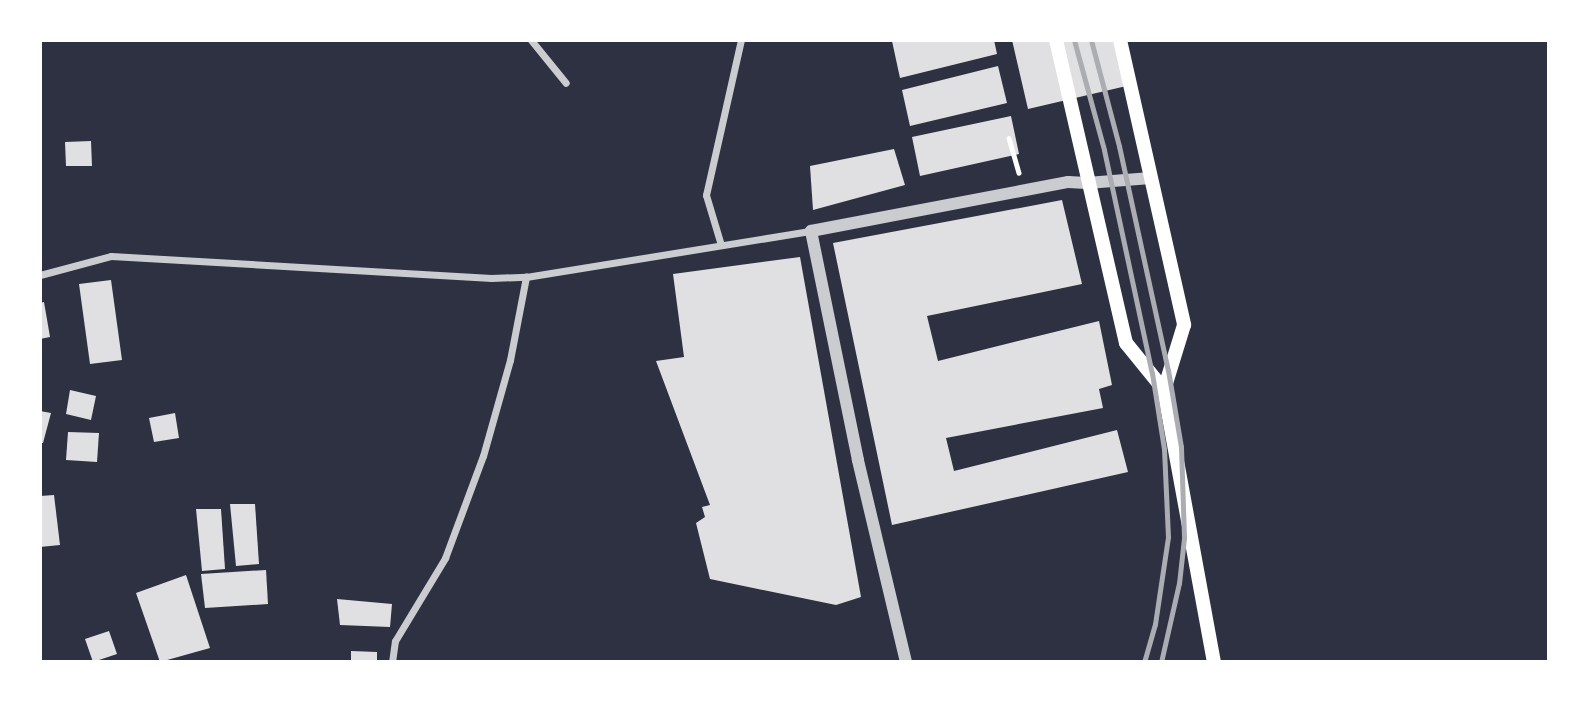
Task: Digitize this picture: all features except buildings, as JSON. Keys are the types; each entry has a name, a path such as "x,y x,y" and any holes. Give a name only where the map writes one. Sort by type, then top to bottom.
{"main road":[{"path":"1056,40 1126,343 1164,390"},
{"path":"1120,40 1184,325 1164,390 1214,662"}],"street":[{"path":"531,40 566,83"},
{"path":"721,245 706,195 741,40"},
{"path":"40,275 111,256 491,278 526,277 811,231 1068,181 1087,183 1151,178"},
{"path":"811,231 858,460 906,662"},
{"path":"392,662 395,641 445,558 483,456 510,360 526,277"}],"path":[{"path":"1009,138 1024,191"}],"railway":[{"path":"1074,40 1104,150 1152,373 1164,449 1168,537 1155,624 1144,662"},
{"path":"1091,40 1119,146 1168,370 1181,447 1184,538 1179,583 1161,662"}]}
